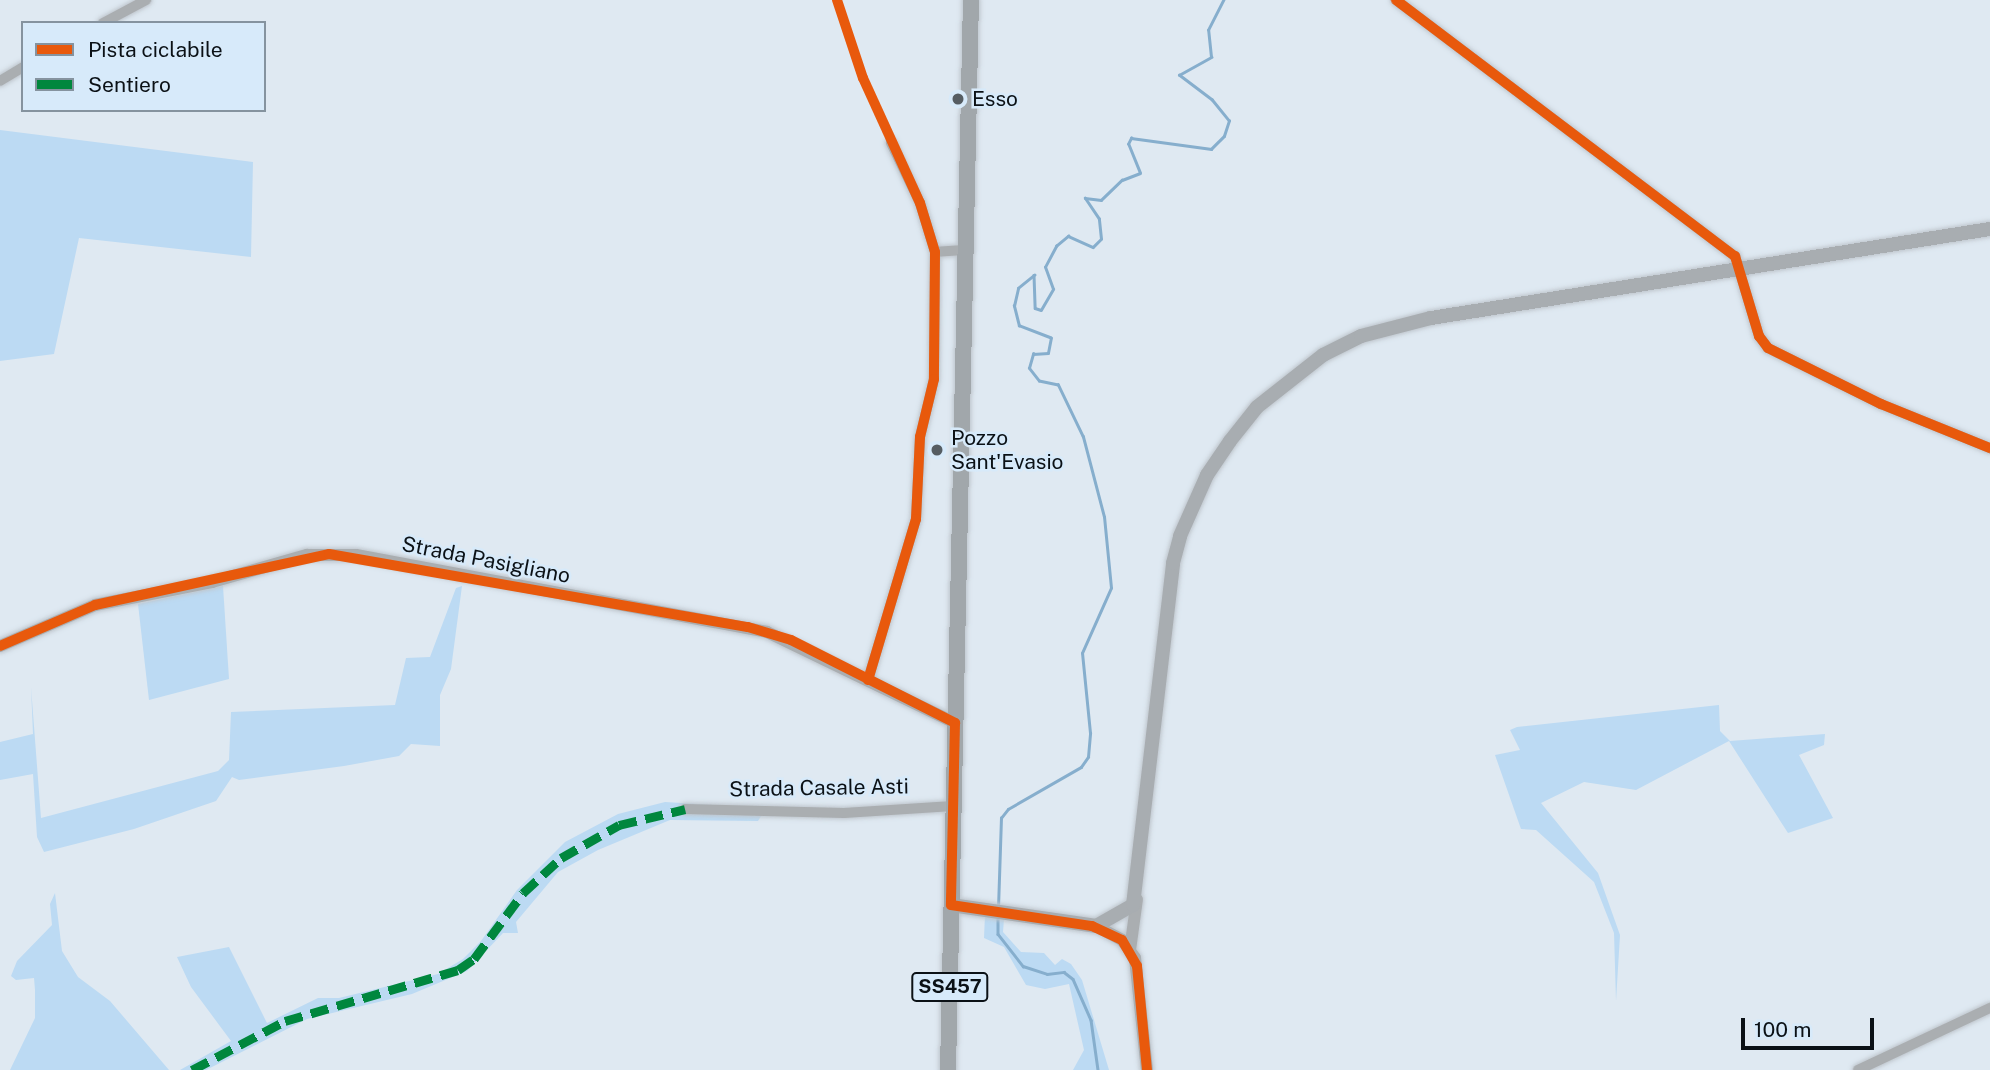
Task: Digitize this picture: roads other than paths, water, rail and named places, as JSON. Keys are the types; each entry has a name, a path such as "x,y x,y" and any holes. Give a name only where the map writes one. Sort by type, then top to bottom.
{"main road":[{"name":"SS457","path":"948,1070 971,0"},
{"path":"951,905 1096,926 1123,914 1137,899 1173,563 1207,475 1257,407 1323,355 1361,336 1431,318 1990,229"}],"street":[{"path":"107,21 146,0"},
{"path":"1396,0 1735,256 1759,336 1779,357 1990,448"},
{"path":"0,81 21,67"},
{"path":"868,680 916,519 920,437 934,379 935,251 920,203 891,143"},
{"path":"935,251 965,250"},
{"name":"Strada Pasigliano","path":"0,646 95,604 329,554 748,627 791,640 954,723"},
{"name":"Strada Casale Asti","path":"685,809 844,813 953,806"},
{"path":"1130,950 1137,899"},
{"path":"1096,926 1116,936 1130,950 1137,966 1147,1070"},
{"path":"1858,1070 1990,1008"}],"waterway":[{"path":"998,908 1001,818 1008,809 1081,767 1088,757 1090,733 1082,653 1111,588 1104,517 1083,437 1058,385 1039,381 1029,368 1033,354 1048,353 1051,338 1019,326 1014,306 1018,288 1034,275 1035,308 1041,310 1053,289 1045,267 1056,246 1068,236 1093,247 1101,239 1099,219 1085,198 1101,200 1122,180 1140,173 1128,144 1131,138 1211,149 1224,136 1229,121 1212,100 1179,75 1211,57 1208,30 1223,0"},
{"path":"998,918 998,934 1023,966 1047,974 1064,972 1073,979 1091,1020 1098,1070"}],"place":[{"name":"Esso","path":"958,99"},
{"name":"Pozzo Sant'Evasio","path":"937,450"}]}
